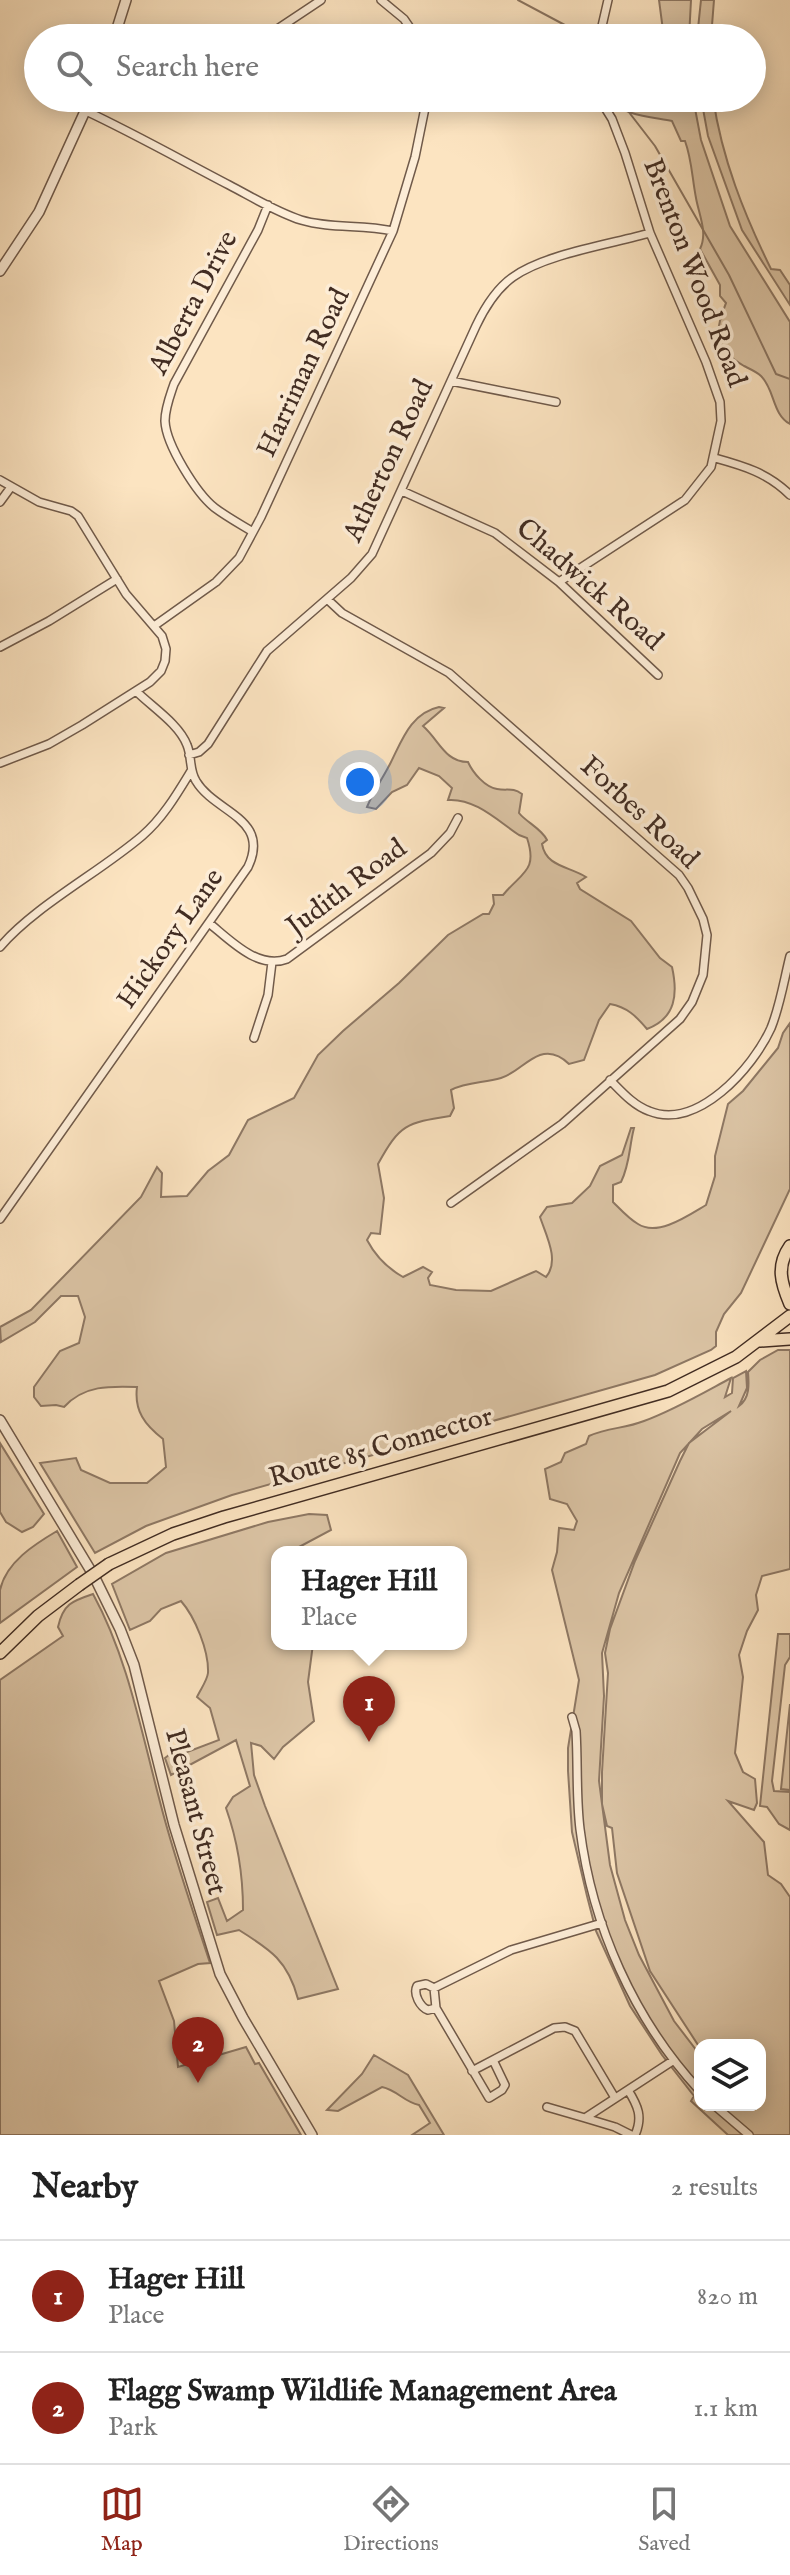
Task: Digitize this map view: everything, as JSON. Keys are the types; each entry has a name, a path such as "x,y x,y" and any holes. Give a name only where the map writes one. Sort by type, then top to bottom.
{"main road":[{"path":"790,1246 780,1269 790,1304"},
{"name":"Route 85 Connector","path":"0,1653 38,1616 109,1564 173,1534 668,1391 708,1373 760,1341 790,1316"},
{"path":"760,1341 790,1339"}],"street":[{"path":"118,24 126,0"},
{"path":"285,24 321,0"},
{"path":"381,0 407,24"},
{"path":"603,24 608,0"},
{"path":"0,271 39,212 86,112"},
{"path":"88,112 300,220 393,231"},
{"name":"Harriman Road","path":"154,626 216,582 239,558 253,532 393,231 420,140 425,112"},
{"name":"Brenton Wood Road","path":"559,582 685,500 715,458 721,421 720,402 706,362 650,233 625,153 608,112"},
{"name":"Alberta Drive","path":"253,532 214,507 204,496 185,469 165,423 174,384 258,230 268,205"},
{"name":"Atherton Road","path":"189,755 199,752 208,744 267,651 366,562 377,545 451,381 494,295 514,276 546,261 650,233"},
{"path":"451,381 556,402"},
{"path":"715,458 748,467 774,479 790,495"},
{"path":"0,480 39,502 78,516 117,579 165,643 165,661 156,677 60,738 0,763"},
{"path":"0,502 11,487"},
{"name":"Chadwick Road","path":"402,491 495,533 559,582 658,675"},
{"path":"0,647 117,579"},
{"name":"Forbes Road","path":"327,599 342,613 449,673 668,865 688,888 707,935 703,975 680,1019 562,1124 451,1203"},
{"path":"0,947 23,925 144,834 164,813 191,771 186,742 136,691"},
{"name":"Hickory Lane","path":"0,1219 253,856 252,834 245,823 204,791 191,771"},
{"name":"Judith Road","path":"209,923 251,955 280,962 296,954 431,853 450,833 458,818"},
{"path":"610,1080 636,1105 650,1112 667,1116 684,1114 703,1106 721,1093 763,1044 772,1024 790,956"},
{"path":"254,1038 268,995 272,962"},
{"name":"Pleasant Street","path":"0,1420 103,1591 134,1665 174,1825 220,1974 312,2135"},
{"path":"572,1717 576,1731 580,1829 602,1923 634,1998 674,2060 694,2084"},
{"path":"434,1988 511,1950 602,1923"},
{"path":"434,1988 426,1984 418,1985 415,1990 422,2007 428,2010 436,2008"},
{"path":"434,1988 436,2008 489,2098 505,2085 493,2060"},
{"path":"472,2071 554,2028 571,2028 615,2098"},
{"path":"585,2118 674,2060"},
{"path":"547,2107 633,2135 640,2124 640,2115 628,2090"},
{"path":"721,2111 749,2135"}],"shaded area":[{"path":"659,0 691,0 690,24 662,24"},
{"path":"701,0 714,0 712,24 698,24"},
{"path":"629,112 696,112 701,140 730,226 790,322 790,424 780,414 761,376 734,359 722,347 718,332 726,303 720,296 720,285 700,249 703,230 685,141 681,141 672,121"},
{"path":"704,112 715,112 735,186 771,269 780,270 790,285 790,305 742,230 708,136"},
{"path":"439,707 444,708 423,726 448,754 468,762 476,775 488,785 522,794 519,813 545,836 547,840 542,844 544,852 553,862 586,877 577,883 580,889 631,921 660,958 672,967 674,996 669,1012 647,1029 631,1013 610,1004 599,1020 584,1060 569,1064 556,1055 544,1054 506,1076 457,1087 451,1090 454,1108 450,1116 414,1124 399,1133 378,1164 384,1198 380,1234 371,1233 367,1240 374,1252 403,1277 423,1267 432,1272 428,1278 430,1285 456,1290 491,1291 536,1271 546,1277 552,1256 540,1217 547,1207 572,1203 590,1186 600,1166 622,1155 631,1128 634,1128 628,1162 621,1182 613,1185 613,1202 631,1220 646,1227 664,1226 682,1219 706,1205 715,1176 715,1156 728,1104 743,1091 778,1048 790,1023 790,1189 741,1293 724,1314 716,1332 716,1346 711,1350 655,1375 232,1495 146,1526 95,1553 40,1463 76,1458 81,1470 110,1483 147,1483 166,1467 163,1439 142,1417 137,1403 137,1387 107,1387 89,1391 64,1407 41,1406 34,1397 34,1387 60,1351 79,1343 85,1317 78,1296 61,1296 35,1322 1,1342 0,1327 31,1310 141,1197 157,1167 162,1173 161,1197 187,1196 208,1171 229,1155 248,1120 294,1098 318,1055 448,935 483,914 489,914 494,904 493,895 503,895 526,870 531,858 527,838 477,807 448,800 452,788 439,776 419,768 407,785 392,792 376,809 367,807 414,721"},
{"path":"778,1350 790,1350 790,1569 762,1576 756,1595 758,1610 739,1655 743,1677 735,1753 743,1772 755,1779 757,1803 754,1810 728,1801 764,1842 768,1875 781,1884 790,1897 790,2135 728,2135 702,2111 766,2111 766,2039 694,2039 650,1971 617,1873 612,1828 607,1826 602,1804 610,1865 625,1920 639,1955 674,2021 694,2047 694,2096 630,2006 596,1931 572,1832 568,1748 579,1680 552,1570 559,1528 574,1530 577,1521 567,1504 550,1499 545,1469 561,1462 565,1453 586,1444 589,1436 655,1417 731,1378 725,1397 732,1393 733,1378 746,1371 747,1388 739,1406 747,1395 748,1372 760,1360","holes":["731,1411 690,1443 702,1429","689,1443 635,1561 610,1629 605,1653 608,1673 602,1804 599,1781 604,1696 602,1653 619,1593 680,1453"]},
{"path":"0,1443 44,1514 33,1527 22,1532 6,1522 0,1512"},
{"path":"309,1514 327,1515 331,1530 301,1546 271,1546 271,1650 312,1650 308,1682 314,1721 283,1747 274,1759 261,1746 251,1743 254,1775 338,1989 298,1999 289,1975 269,1951 239,1930 217,1935 207,1902 218,1898 227,1921 243,1910 239,1858 226,1808 233,1797 250,1786 236,1740 171,1775 165,1758 178,1748 182,1754 219,1740 210,1708 197,1697 208,1673 204,1645 196,1625 181,1601 161,1609 150,1621 130,1630 112,1584 166,1553 268,1522"},
{"path":"57,1531 77,1567 0,1623 0,1590 8,1571 31,1548"},
{"path":"93,1594 124,1668 170,1840 210,1963 198,1964 159,1981 174,2021 178,2067 246,2047 255,2064 259,2063 301,2135 0,2135 0,1680 63,1636 58,1627 66,1608 74,1601"},
{"path":"778,1634 790,1634 790,1657 785,1665 772,1781 774,1791 790,1792 790,1830 779,1824 767,1807 760,1806"},
{"path":"790,1704 790,1790 781,1789"},
{"path":"374,2055 408,2075 444,2135 412,2135 430,2123 419,2105 382,2087 338,2111 327,2110 362,2074"}],"waterway":[{"path":"518,0 563,24"},
{"path":"629,112 655,146 729,275 776,374 790,379"}],"place":[{"name":"Hager Hill","path":"369,1742"},
{"name":"Flagg Swamp Wildlife Management Area","path":"198,2083"}]}
